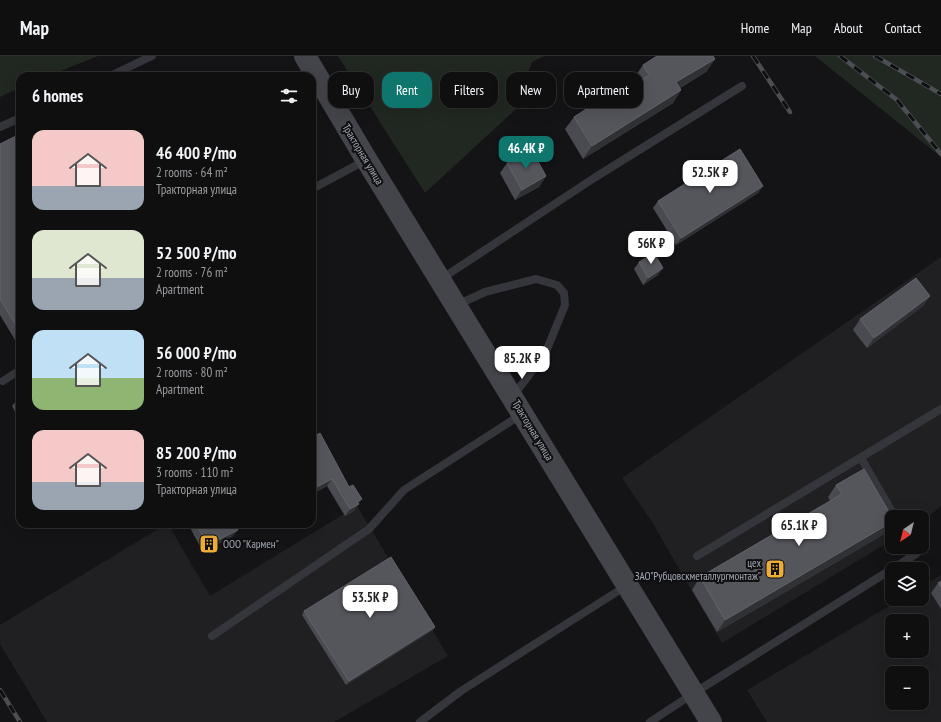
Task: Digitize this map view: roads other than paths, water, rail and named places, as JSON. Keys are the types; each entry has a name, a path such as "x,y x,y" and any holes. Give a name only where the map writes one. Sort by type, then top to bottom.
{"main road":[{"name":"Тракторная улица","path":"305,56 314,72"},
{"name":"Тракторная улица","path":"316,75 366,159 711,722"}],"lane":[{"path":"118,72 152,56"},
{"path":"441,280 594,178 742,86"},
{"path":"0,127 16,120"},
{"path":"316,188 366,159"},
{"path":"212,636 369,529 404,490 518,405 545,354 565,305 564,293 557,285 536,278 485,292 456,305"},
{"path":"3,381 16,373"},
{"path":"697,556 941,409"},
{"path":"861,458 891,510"},
{"path":"903,562 916,554"},
{"path":"650,722 885,573"},
{"path":"420,722 461,691 627,586"}],"railway":[{"path":"753,56 790,112"},
{"path":"840,56 897,100 941,154"},
{"path":"875,56 941,94"},
{"path":"0,690 20,722"}],"place":[{"name":"ООО \"Кармен\"","path":"209,544"},
{"name":"цех ЗАО\"Рубцовскметаллургмонтаж\"","path":"775,569"}]}
